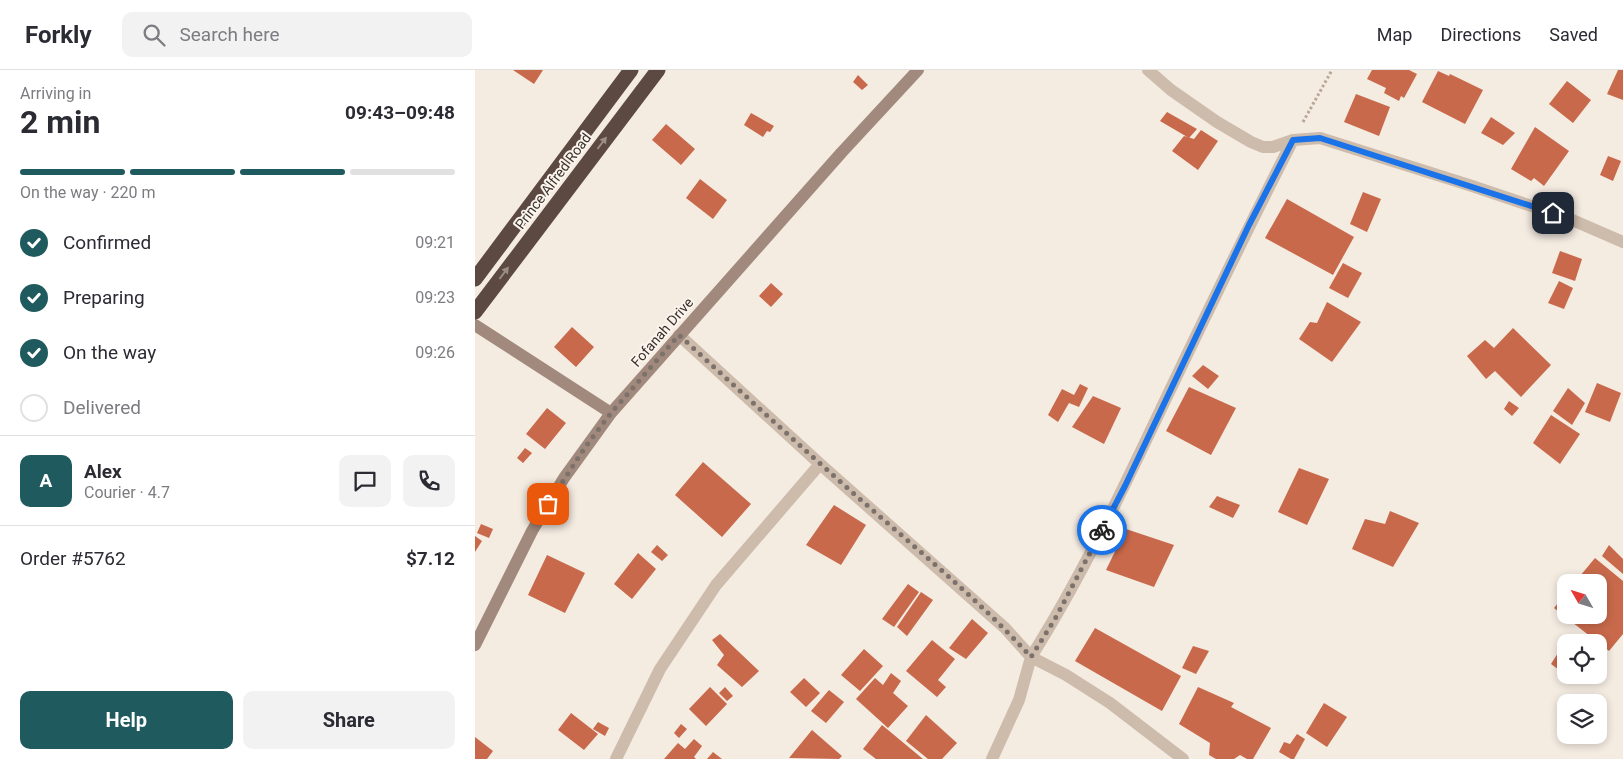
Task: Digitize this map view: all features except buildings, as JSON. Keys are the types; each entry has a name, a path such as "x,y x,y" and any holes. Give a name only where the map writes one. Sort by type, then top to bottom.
{"highway":[{"name":"Prince Alfred Road","path":"475,279 631,70"},
{"name":"Prince Alfred Road","path":"475,312 658,70"}],"street":[{"name":"Fofanah Drive","path":"475,645 532,531 564,478 611,413 842,152 918,70"},
{"path":"1148,70 1171,90 1217,122 1263,147 1273,147 1293,140 1320,138 1570,219 1623,242"},
{"path":"992,759 1019,700 1031,657 1055,619 1125,486 1249,225 1293,140"},
{"path":"475,325 611,413"},
{"path":"679,335 820,464 1005,628 1031,657 1066,675 1110,703 1183,759"},
{"path":"616,759 660,670 716,585 820,464"}],"path":[{"path":"1293,140 1332,70"}],"way so far":[{"path":"548,504 586,446 611,413 679,335 820,464 1005,628 1031,657 1055,619 1102,530"}],"route":[{"path":"1102,530 1125,486 1249,225 1293,140 1320,138 1553,213"}]}
